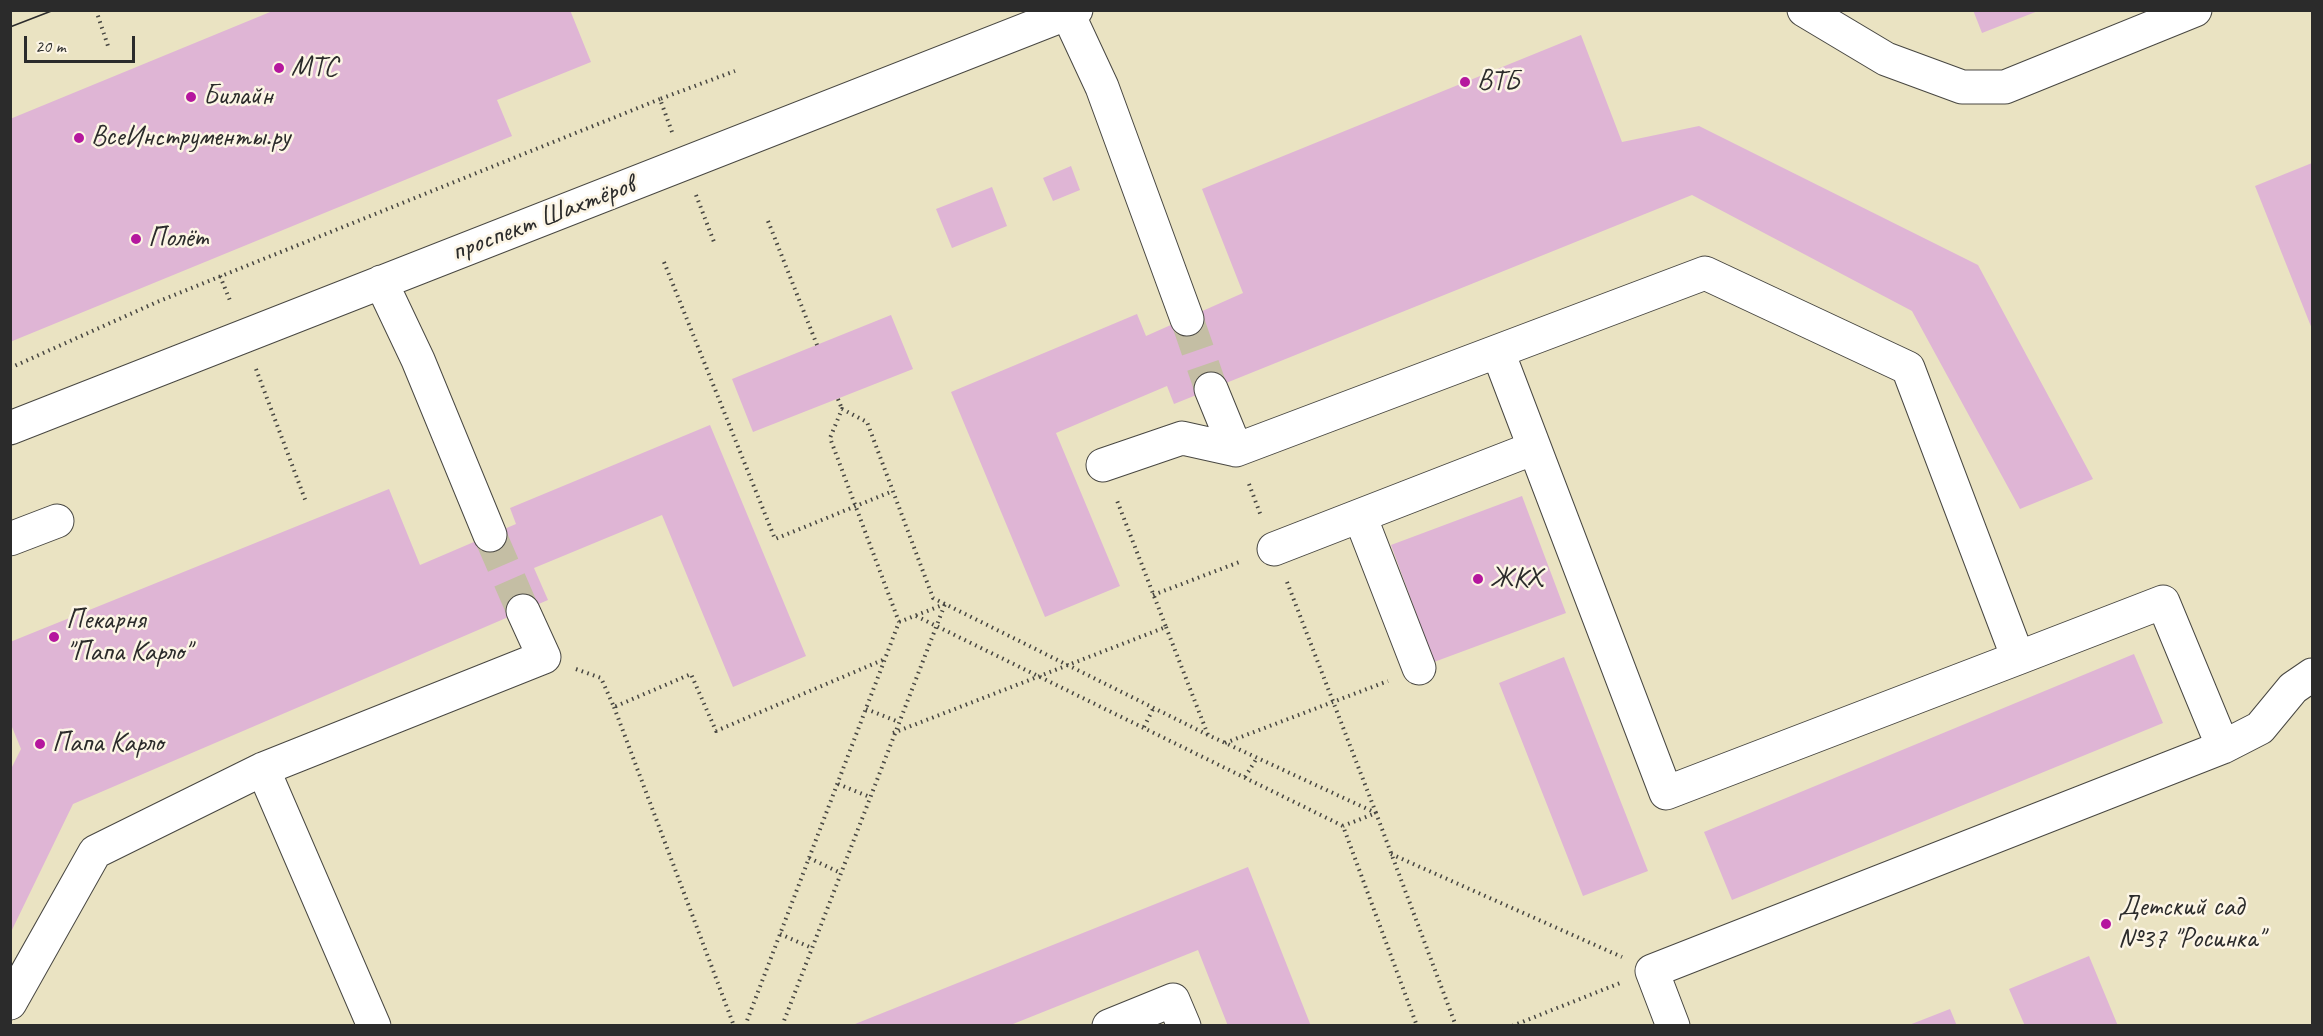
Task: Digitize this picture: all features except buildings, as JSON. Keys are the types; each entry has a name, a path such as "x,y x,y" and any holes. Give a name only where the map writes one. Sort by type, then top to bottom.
{"street":[{"path":"1804,10 1886,58 1962,87 2005,87 2195,10"},
{"path":"1072,12 1187,319"},
{"name":"проспект Шахтёров","path":"10,428 1072,12"},
{"path":"1103,465 1182,438 1236,450 1705,273 1908,368 2018,658"},
{"path":"381,282 418,360 490,535"},
{"path":"1498,352 1666,793 2163,602 2223,747"},
{"path":"1211,389 1236,450"},
{"path":"1274,549 1534,448"},
{"path":"1360,516 1419,668"},
{"path":"10,539 57,521"},
{"path":"10,1003 95,852 263,769 544,657 523,611"},
{"path":"1673,1026 1652,971 2223,747 2260,729 2293,688 2313,675"},
{"path":"263,769 374,1026"},
{"path":"1109,1026 1173,1000 1184,1026"}],"path":[{"path":"96,10 108,46"},
{"path":"10,368 220,276 660,99"},
{"path":"768,221 817,345"},
{"path":"664,262 775,538 893,491"},
{"path":"220,276 306,502"},
{"path":"838,399 842,409 867,422 933,598 1208,735 1376,813"},
{"path":"745,1026 899,622 830,438 842,409"},
{"path":"1236,450 1456,1026"},
{"path":"1103,465 1208,735"},
{"path":"1154,595 1274,549"},
{"path":"899,622 945,604"},
{"path":"782,1026 893,733 945,604"},
{"path":"916,616 1343,826 1417,1026"},
{"path":"893,733 1166,627"},
{"path":"544,657 602,678 734,1026"},
{"path":"614,707 691,674 716,731 885,658"},
{"path":"1225,743 1419,668"},
{"path":"1144,728 1154,707"},
{"path":"866,709 899,722"},
{"path":"1245,777 1257,758"},
{"path":"837,784 870,797"},
{"path":"1343,826 1376,813"},
{"path":"1391,854 1652,971"},
{"path":"809,858 841,873"},
{"path":"780,934 812,948"},
{"path":"1512,1026 1652,971"}],"tunnel":[{"path":"1187,319 1211,389"},
{"path":"490,535 523,611"}],"tram line":[{"path":"10,27 54,10"}],"place":[{"name":"МТС","path":"279,68"},
{"name":"ВТБ","path":"1465,82"},
{"name":"Билайн","path":"191,97"},
{"name":"ВсеИнструменты.ру","path":"79,138"},
{"name":"Полёт","path":"136,239"},
{"name":"ЖКХ","path":"1478,579"},
{"name":"Пекарня \"Папа Карло\"","path":"54,637"},
{"name":"Папа Карло","path":"40,744"},
{"name":"Детский сад №37 \"Росинка\"","path":"2106,924"}]}
